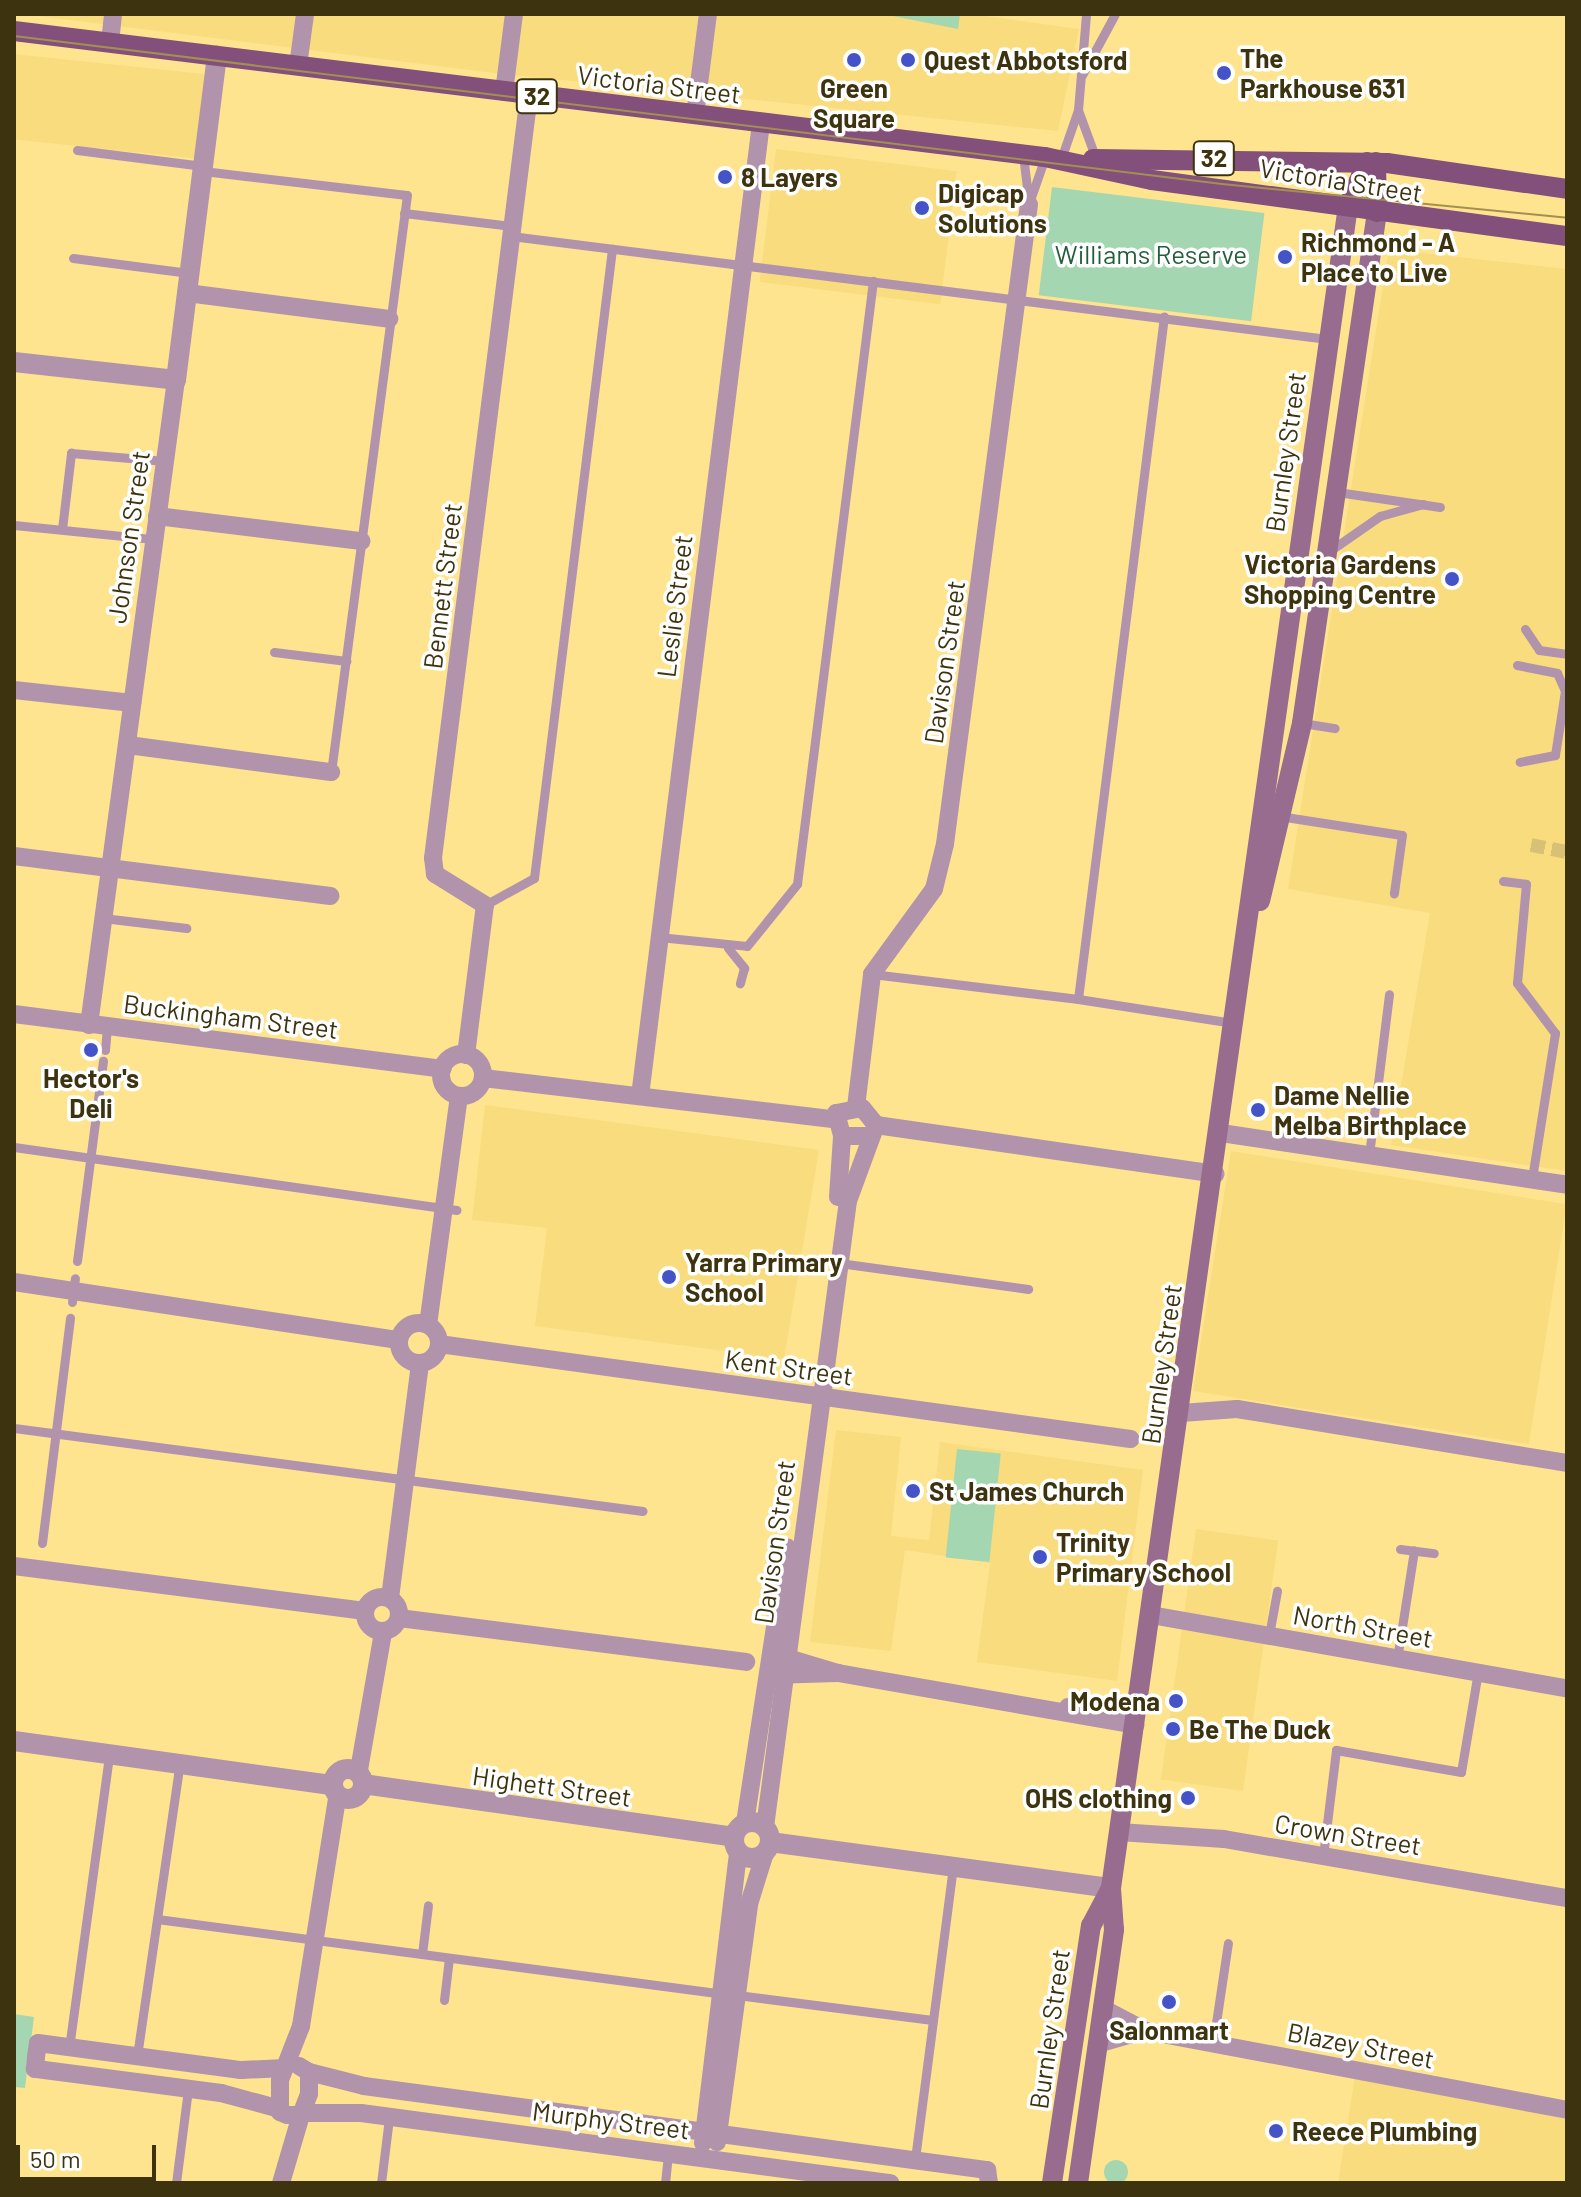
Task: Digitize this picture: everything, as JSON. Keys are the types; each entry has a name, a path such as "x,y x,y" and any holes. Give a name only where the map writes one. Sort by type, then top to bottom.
{"main road":[{"name":"Victoria Street","path":"14,31 1023,155 1096,159 1372,162 1567,189"},
{"name":"Victoria Street","path":"1053,158 1152,180 1567,236"},
{"path":"1348,206 1372,162"},
{"path":"1372,162 1377,212"},
{"name":"Burnley Street","path":"1078,2183 1114,1930 1111,1888 1237,1023 1306,484 1348,206"},
{"name":"Burnley Street","path":"1248,943 1302,723 1377,212"},
{"path":"1306,484 1337,492"},
{"path":"1274,720 1302,723"},
{"name":"Burnley Street","path":"1052,2183 1091,1926 1111,1888"}],"street":[{"path":"110,43 113,14"},
{"path":"298,66 305,14"},
{"path":"504,92 514,14"},
{"path":"695,115 708,14"},
{"name":"Johnson Street","path":"98,1026 103,918 109,867 128,745 217,56"},
{"name":"Bennett Street","path":"485,905 477,893 435,874 433,858 529,95"},
{"name":"Leslie Street","path":"640,1096 761,123"},
{"name":"Davison Street","path":"856,1107 872,974 934,889 945,844 1029,204"},
{"path":"188,283 389,319"},
{"path":"14,362 176,380"},
{"path":"157,516 361,541"},
{"path":"14,690 132,703"},
{"path":"128,745 331,772"},
{"path":"14,856 330,896"},
{"path":"485,905 466,1055 483,1078 833,1119 856,1107 872,1113 872,1131"},
{"name":"Buckingham Street","path":"14,1014 442,1069"},
{"path":"466,1055 442,1069 444,1087 459,1096 472,1094 483,1078"},
{"path":"399,1618 390,1598 420,1363 439,1344 428,1325 450,1209 459,1096"},
{"path":"833,1119 842,1136 872,1131 1215,1174"},
{"name":"Davison Street","path":"708,2159 834,1263 852,1177 872,1131"},
{"path":"1221,1133 1567,1185"},
{"name":"Davison Street","path":"834,1263 842,1136"},
{"path":"14,1282 194,1306 211,1317 399,1340"},
{"path":"399,1340 410,1326 428,1325"},
{"path":"399,1340 404,1357 420,1363"},
{"name":"Kent Street","path":"439,1344 1131,1439"},
{"path":"1181,1413 1237,1409 1567,1463"},
{"path":"14,1566 39,1563 365,1611"},
{"path":"365,1611 374,1599 390,1598"},
{"path":"365,1611 369,1626 383,1632"},
{"name":"North Street","path":"1151,1615 1567,1688"},
{"path":"14,1741 180,1761 335,1791 361,1777 383,1632 399,1618 746,1662"},
{"path":"779,1654 838,1673 1136,1717"},
{"path":"776,1676 838,1673"},
{"name":"Highett Street","path":"361,1777 753,1839 1111,1888"},
{"path":"281,2183 286,2152 302,2114 297,2069 301,2026 335,1791"},
{"name":"Crown Street","path":"1119,1832 1224,1839 1567,1898"},
{"name":"Davison Street","path":"730,1994 749,1904 753,1839"},
{"name":"Blazey Street","path":"1102,2008 1146,2031 1567,2110"},
{"name":"Blazey Street","path":"1097,2044 1146,2031"},
{"name":"Murphy Street","path":"890,2183 349,2113 302,2114 233,2095 35,2069 38,2043 237,2069 297,2069 353,2084 915,2159 987,2170 989,2183"},
{"path":"233,2095 237,2069"},
{"path":"286,2152 280,2110 297,2069"},
{"path":"349,2113 353,2084"},
{"path":"866,2182 869,2153"}],"lane":[{"path":"1086,14 1078,110 1096,159"},
{"path":"1081,78 1115,14"},
{"name":"Davison Street","path":"1029,204 1078,110"},
{"path":"77,150 407,195 331,772"},
{"name":"Davison Street","path":"1023,155 1029,204"},
{"path":"404,213 612,249 1018,297 1328,339"},
{"path":"485,905 534,878 612,249"},
{"path":"73,258 188,283"},
{"path":"659,937 728,948 747,946 797,884 873,281"},
{"path":"1078,999 1164,316"},
{"path":"62,529 71,453 165,461"},
{"path":"1337,492 1440,507"},
{"path":"1328,552 1380,516 1423,504"},
{"path":"14,525 153,539"},
{"path":"1525,629 1539,650 1567,654"},
{"path":"274,652 346,661"},
{"path":"1517,665 1557,673 1565,691 1555,755 1539,763 1520,762"},
{"path":"1302,723 1335,728"},
{"path":"1279,816 1402,835 1394,893"},
{"path":"1503,881 1526,884 1517,983 1555,1033 1532,1179"},
{"path":"103,918 186,928"},
{"path":"728,948 744,968 740,983"},
{"path":"872,974 1078,999 1237,1023"},
{"path":"1369,1155 1389,994"},
{"path":"98,1026 105,1050"},
{"path":"77,1261 103,1061"},
{"path":"14,1147 450,1209"},
{"path":"834,1263 1028,1289"},
{"path":"42,1543 70,1318"},
{"path":"14,1428 643,1511"},
{"path":"1400,1549 1434,1553"},
{"path":"1397,1659 1414,1550"},
{"path":"1269,1636 1277,1591"},
{"path":"1323,1856 1336,1750 1461,1772 1478,1672"},
{"path":"69,2048 110,1751"},
{"path":"137,2056 180,1761"},
{"path":"915,2159 953,1866"},
{"path":"422,1954 428,1905"},
{"path":"157,1919 932,2020"},
{"path":"1213,2043 1228,1943"},
{"path":"444,2000 449,1958"},
{"path":"176,2183 188,2089"},
{"path":"381,2183 389,2118"},
{"path":"665,2183 668,2154"}],"shaded area":[{"path":"22,14 971,14 1079,29 1058,131 494,73"},
{"path":"14,54 204,74 195,158 14,139"},
{"path":"776,149 957,171 940,304 760,282"},
{"name":"Victoria Gardens Shopping Centre","path":"1414,252 1567,269 1567,1171 1391,1145 1430,913 1288,889 1388,254"},
{"name":"Yarra Primary School","path":"485,1105 819,1150 784,1359 535,1326 547,1228 472,1220"},
{"path":"1231,1151 1567,1204 1529,1444 1193,1391"},
{"name":"Trinity Primary School","path":"836,1430 901,1437 891,1536 929,1540 940,1442 1143,1470 1117,1681 977,1662 990,1563 905,1550 891,1651 810,1642"},
{"path":"1196,1529 1278,1541 1243,1791 1161,1780"},
{"path":"1356,2070 1567,2110 1567,2183 1338,2183"}],"green space":[{"path":"883,14 960,14 958,29"},
{"name":"Williams Reserve","path":"1052,187 1264,213 1251,321 1039,295"},
{"path":"957,1449 1001,1454 989,1562 946,1557"},
{"path":"14,2014 34,2017 25,2088 14,2087"},
{"path":"1116,2160 1127,2167 1128,2172 1121,2183 1116,2184 1105,2177 1104,2172 1111,2161"}],"tunnel":[{"path":"1531,845 1567,852"}],"tram line":[{"path":"14,36 1222,184 1567,218"}],"place":[{"name":"Green Square","path":"854,60"},
{"name":"Quest Abbotsford","path":"908,60"},
{"name":"The Parkhouse 631","path":"1224,73"},
{"name":"8 Layers","path":"725,177"},
{"name":"Digicap Solutions","path":"922,208"},
{"name":"Richmond - A Place to Live","path":"1285,257"},
{"name":"Victoria Gardens Shopping Centre","path":"1452,579"},
{"name":"Hector's Deli","path":"91,1050"},
{"name":"Dame Nellie Melba Birthplace","path":"1258,1110"},
{"name":"Yarra Primary School","path":"669,1277"},
{"name":"St James Church","path":"913,1491"},
{"name":"Trinity Primary School","path":"1040,1557"},
{"name":"Modena","path":"1176,1701"},
{"name":"Be The Duck","path":"1173,1729"},
{"name":"OHS clothing","path":"1188,1798"},
{"name":"Salonmart","path":"1169,2002"},
{"name":"Reece Plumbing","path":"1276,2131"}]}
